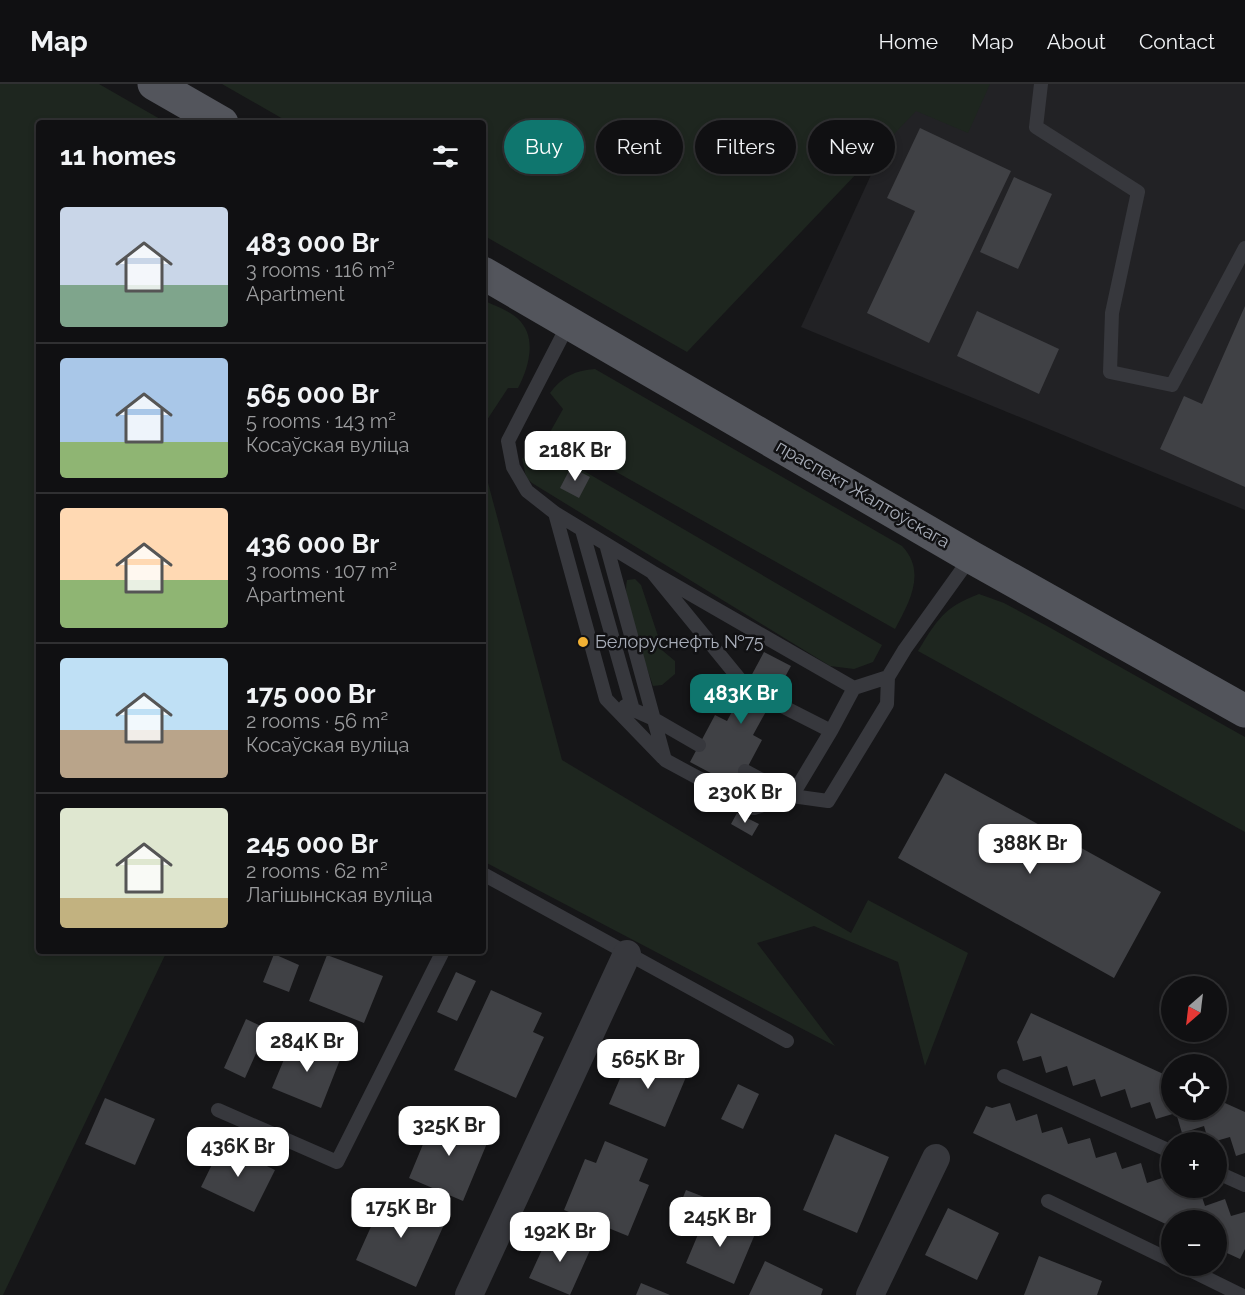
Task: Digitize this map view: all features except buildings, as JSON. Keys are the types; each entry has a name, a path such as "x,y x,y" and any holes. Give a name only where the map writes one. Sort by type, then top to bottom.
{"main road":[{"path":"154,84 217,120"},
{"name":"праспект Жалтоўскага","path":"486,275 971,557 1245,711"}],"street":[{"path":"470,1295 627,954"},
{"path":"870,1295 936,1158"}],"lane":[{"path":"1041,84 1036,127 1138,192 1112,314 1110,372 1172,385 1245,248"},
{"path":"569,323 508,441 513,467 527,491 582,530 854,688"},
{"path":"555,513 606,699 665,760 754,808 792,796 854,688 888,677"},
{"path":"582,530 633,710"},
{"path":"606,544 665,760"},
{"path":"745,771 792,796 828,801 887,704 888,677 905,649 971,557"},
{"path":"652,572 746,687"},
{"path":"606,699 654,718 699,745"},
{"path":"772,701 831,731"},
{"path":"486,876 787,1041"},
{"path":"218,1110 337,1162 441,954"},
{"path":"1004,1076 1161,1147"},
{"path":"1227,1177 1245,1185"},
{"path":"1048,1201 1161,1256"},
{"path":"1202,1276 1241,1295"}],"shaded area":[{"path":"0,84 99,84 162,120 36,120 36,954 166,954 3,1295 0,1295"},
{"path":"222,84 990,84 968,133 916,111 895,133 895,120 808,120 808,174 856,174 687,352 486,237 486,120 285,120"},
{"path":"981,84 1245,84 1245,510 801,327 871,174 895,174 895,123 900,112"},
{"path":"486,301 517,318 524,325 528,334 530,352 525,371 518,388 508,388 486,421"},
{"path":"595,369 902,546 913,566 914,577 906,609 895,629 549,434 563,409 550,393 570,375"},
{"path":"548,450 882,645 873,662 854,669 830,666 532,483 526,477 522,458 537,465"},
{"path":"486,475 562,760 851,933 868,900 968,953 925,1066 898,962 814,926 757,943 835,1046 486,863"},
{"path":"635,579 641,585 663,651 675,661 675,674 662,685 653,686 630,618 627,604 627,580"},
{"path":"979,594 1004,603 1047,626 1245,737 1245,832 918,651 942,616 957,604"}],"place":[{"name":"Белоруснефть №75","path":"583,642"}]}
